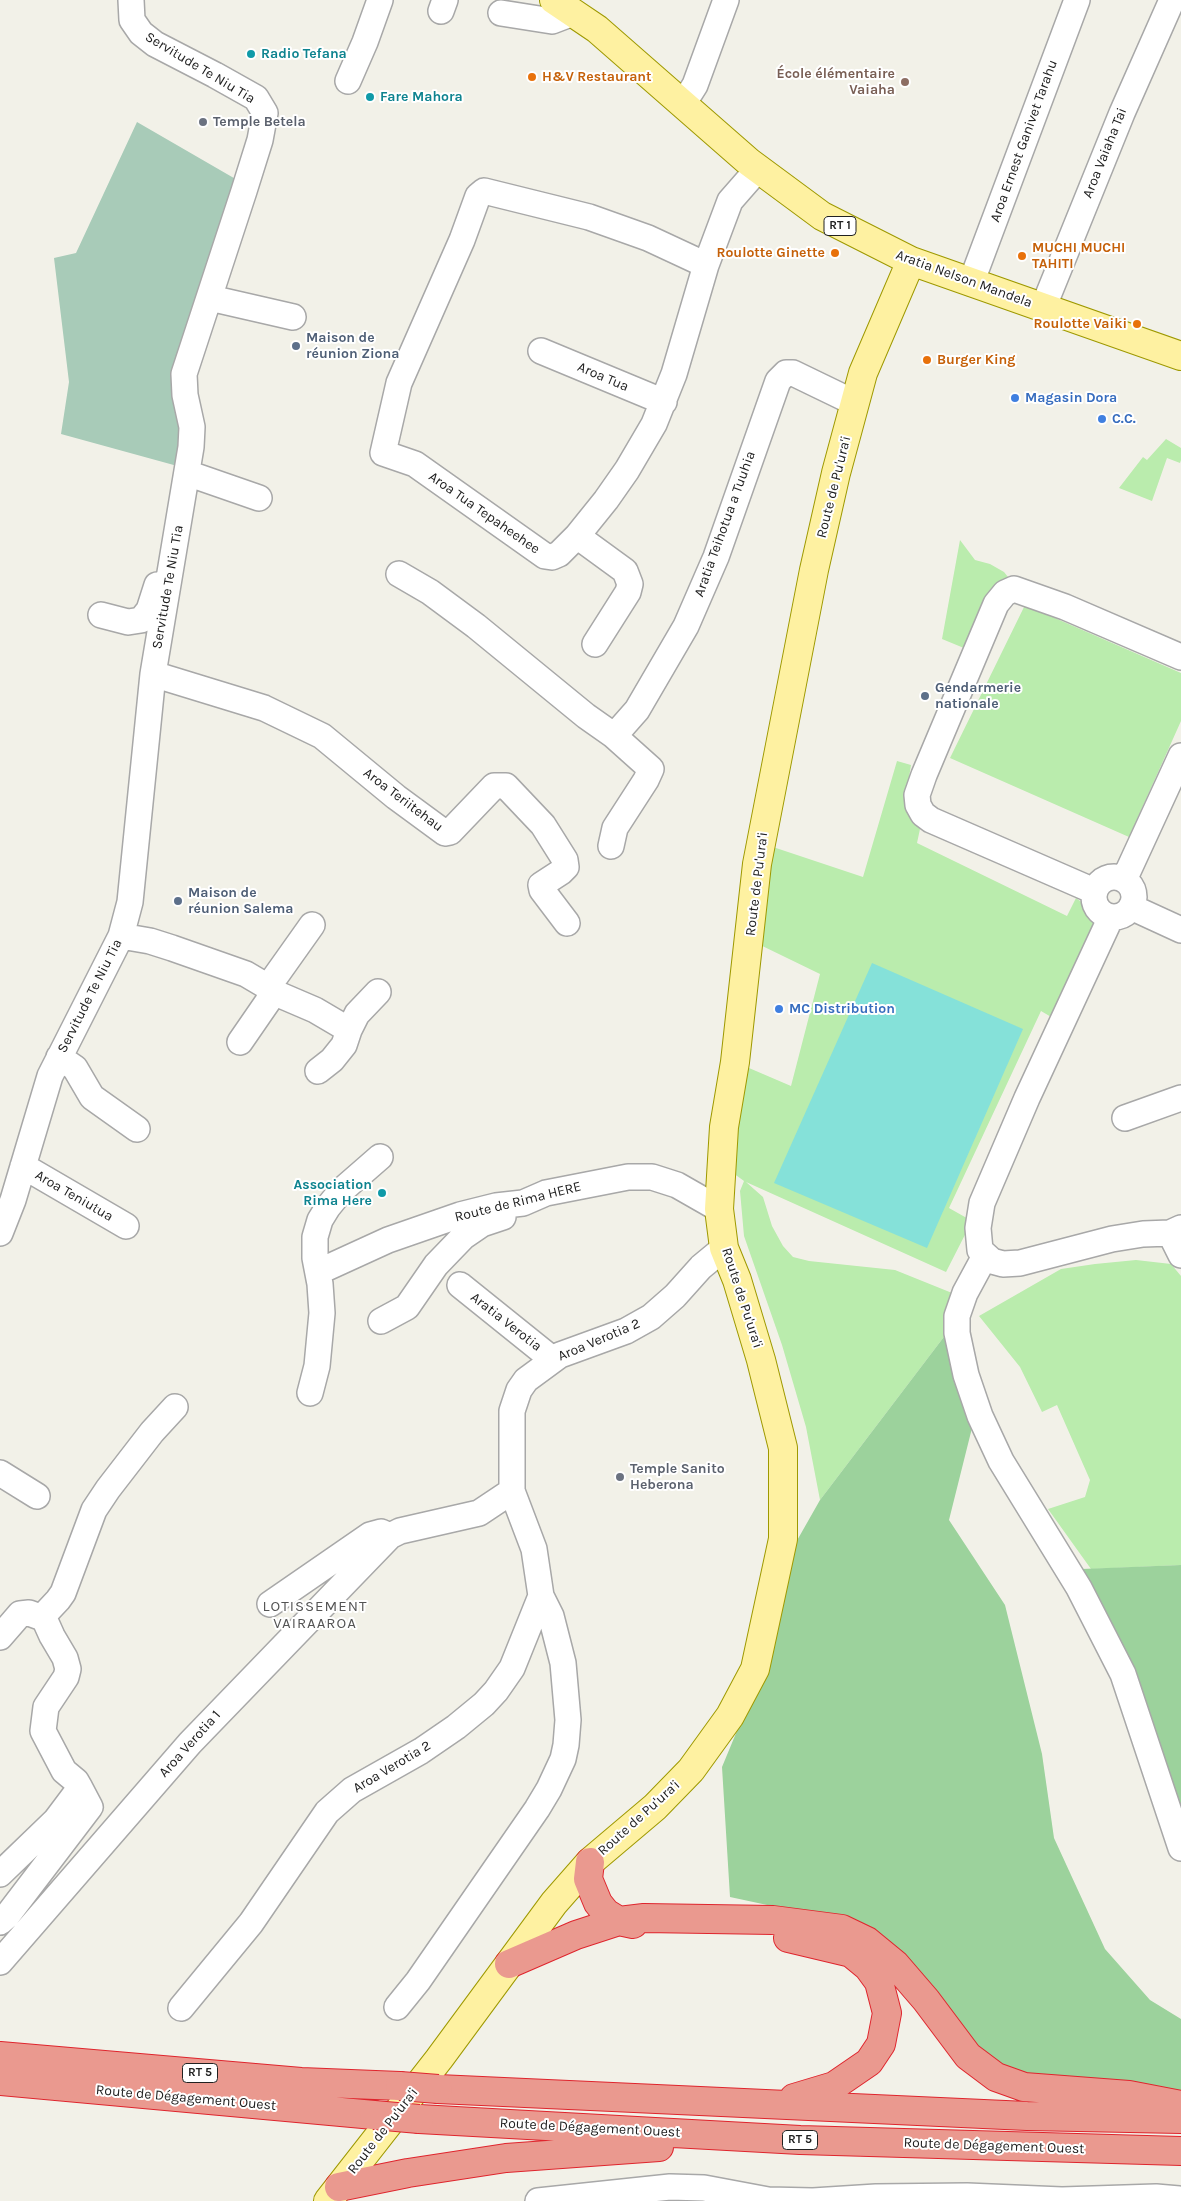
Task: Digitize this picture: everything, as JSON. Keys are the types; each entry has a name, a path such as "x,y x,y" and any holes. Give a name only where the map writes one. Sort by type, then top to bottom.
{"highway":[{"path":"590,1862 588,1879 590,1888 606,1913 619,1921 642,1926 724,1931 796,1940 851,1953 868,1967 879,1982 887,2013 881,2044 869,2062 834,2086 777,2104"},
{"path":"509,1964 576,1935 619,1921 644,1918 773,1920 842,1929 867,1941 895,1964 926,2000 968,2056 996,2077 1024,2087 1129,2095 1181,2104"},
{"name":"Route de Dégagement Ouest","path":"0,2056 301,2082 1027,2116 1181,2119"},
{"name":"Route de Dégagement Ouest","path":"0,2081 419,2119 738,2137 1181,2151"},
{"path":"333,2194 408,2173 506,2158 674,2146 738,2137"}],"main road":[{"name":"Aratia Nelson Mandela","path":"564,6 597,29 758,169 822,216 911,261 1181,356"},
{"name":"Route de Pu'ura'i","path":"333,2194 439,2059 554,1902 590,1862 655,1808 691,1770 730,1716 754,1669 783,1540 783,1448 761,1360 737,1280 724,1248 719,1209 724,1126 735,1062 757,864 814,570 836,472 863,373 911,261"}],"street":[{"name":"Servitude Te Niu Tia","path":"0,1233 13,1200 50,1076 121,936 130,902 153,674 187,473 192,427 184,395 184,374 260,140 264,113 256,98 155,44 141,33 132,20 131,0"},
{"path":"348,81 380,0"},
{"path":"684,104 694,87 726,0"},
{"name":"Aroa Ernest Ganivet Tarahu","path":"971,283 1076,0"},
{"name":"Aroa Vaiaha Tai","path":"1043,308 1122,113 1172,0"},
{"path":"501,13 552,21 564,6"},
{"name":"Aroa Tua Tepaheehee","path":"706,265 648,238 589,217 484,191 478,196 458,249 399,383 383,453 415,464 545,556 559,554 577,536 627,470 664,402 706,265 730,202 758,169"},
{"path":"210,298 292,317"},
{"name":"Aroa Tua","path":"541,351 664,402"},
{"name":"Aratia Teihotua a Tuuhia","path":"612,735 622,727 636,710 686,626 716,557 778,381 786,373 793,373 855,403"},
{"path":"187,473 259,498"},
{"path":"577,536 625,571 630,584 596,644"},
{"path":"398,574 430,592 460,615 612,735 651,769 615,828 611,846"},
{"path":"101,616 128,622 141,620 149,610 158,582 169,575"},
{"path":"1094,891 931,820 923,814 918,805 917,795 924,775 996,604 1005,593 1014,589 1065,607 1181,658"},
{"name":"Aroa Teriitehau","path":"153,674 264,708 322,736 396,797 445,833 449,833 494,786 506,786 543,825 565,860 566,867 541,885 542,890 567,923"},
{"path":"1124,880 1181,756"},
{"path":"1181,930 1121,912 1100,912 1094,901 1094,891 1099,883 1105,879 1117,877 1124,880 1132,890 1134,903 1121,912 1027,1098 982,1203 978,1228 980,1250 992,1261 1002,1264 1020,1263 1112,1239 1175,1231 1181,1256"},
{"path":"268,990 312,925"},
{"path":"121,936 150,941 180,950 246,974 268,990 315,1010 349,1030"},
{"path":"240,1042 271,997 268,990"},
{"path":"318,1071 332,1060 344,1045 357,1014 378,992"},
{"path":"59,1057 75,1068 92,1097 137,1129"},
{"path":"1125,1118 1181,1098"},
{"path":"310,1392 317,1366 322,1323 320,1284 315,1258 315,1237 320,1220 341,1191 380,1157"},
{"name":"Aroa Teniutua","path":"23,1166 126,1226"},
{"name":"Route de Rima HERE","path":"318,1272 388,1240 424,1227 496,1206 523,1202 546,1194 628,1176 652,1177 677,1186 719,1209"},
{"path":"381,1321 406,1307 436,1265 449,1254 462,1237 482,1224 536,1203 546,1194"},
{"name":"Aroa Verotia 2","path":"397,2007 418,1981 537,1809 549,1789 566,1745 568,1720 563,1663 550,1616 541,1596 534,1549 512,1491 510,1431 515,1399 526,1380 552,1359 626,1331 645,1321 663,1307 701,1267 724,1248"},
{"path":"985,1256 965,1293 957,1316 956,1333 969,1383 980,1416 1002,1461 1079,1588 1123,1674 1181,1848"},
{"name":"Aratia Verotia","path":"460,1285 552,1359"},
{"path":"0,1638 20,1614 29,1613 40,1617 43,1616 63,1593 94,1510 152,1432 175,1407"},
{"path":"0,1473 37,1496"},
{"name":"Aroa Verotia 1","path":"0,1962 124,1822 172,1762 390,1536 400,1531 480,1513 512,1491"},
{"name":"Aroa Verotia 1","path":"270,1604 370,1535 381,1532 390,1536"},
{"name":"Aroa Verotia 2","path":"181,2008 251,1923 328,1812 352,1790 421,1750 456,1727 484,1704 496,1691 512,1668 541,1596"},
{"path":"0,1922 7,1916 90,1807 76,1781 64,1771 43,1732 43,1716 46,1707 66,1677 68,1669 65,1658 43,1616"},
{"path":"0,1874 56,1820 80,1788"},
{"path":"538,2201 670,2187 704,2188 756,2199 814,2201 876,2197 967,2196 1074,2200 1156,2197 1179,2199"}],"green space":[{"path":"137,122 239,181 182,426 181,467 61,434 69,382 54,258 76,253"},
{"path":"1166,439 1181,448 1181,460 1180,463 1167,458 1152,501 1119,488 1143,457 1147,460"},
{"path":"960,540 975,560 990,564 1004,572 1008,577 976,653 942,639"},
{"path":"1025,605 1181,673 1181,721 1129,837 950,758"},
{"path":"897,761 911,765 905,803 914,810 920,829 917,843 1067,916 1076,898 1095,912 1103,930 1058,1021 1041,1011 949,1208 972,1221 946,1272 746,1182 763,1197 772,1226 783,1246 793,1257 809,1261 895,1270 962,1297 959,1317 820,1500 806,1427 782,1345 744,1236 740,1191 744,1181 722,1165 735,1062 791,1086 820,974 750,940 761,843 863,877"},
{"path":"1136,1260 1171,1264 1181,1276 1181,1565 1091,1569 1048,1509 1085,1497 1090,1480 1057,1405 1042,1412 1020,1367 979,1316 1061,1269"},
{"path":"959,1317 974,1420 949,1520 1005,1605 1042,1754 1054,1838 1105,1949 1150,2000 1181,2019 1181,2099 1020,2077 971,2049 837,1920 730,1897 722,1767 761,1673 795,1544 820,1500"},
{"path":"1181,1565 1181,1860 1166,1837 1137,1757 1113,1652 1057,1570"}],"shaded area":[{"path":"872,963 1023,1029 927,1248 774,1183"}],"place":[{"name":"Radio Tefana","path":"251,54"},
{"name":"H&V Restaurant","path":"532,77"},
{"name":"École élémentaire Vaiaha","path":"905,82"},
{"name":"Fare Mahora","path":"370,97"},
{"name":"Temple Betela","path":"203,122"},
{"name":"Roulotte Ginette","path":"835,253"},
{"name":"MUCHI MUCHI TAHITI","path":"1022,256"},
{"name":"Roulotte Vaiki","path":"1137,324"},
{"name":"Maison de réunion Ziona","path":"296,346"},
{"name":"Burger King","path":"927,360"},
{"name":"Magasin Dora","path":"1015,398"},
{"name":"C.C.","path":"1102,419"},
{"name":"Gendarmerie nationale","path":"925,696"},
{"name":"Maison de réunion Salema","path":"178,901"},
{"name":"MC Distribution","path":"779,1009"},
{"name":"Association Rima Here","path":"382,1193"},
{"name":"Temple Sanito Heberona","path":"620,1477"}],"district":[{"name":"LOTISSEMENT VAIRAAROA","path":"315,1616"}]}
